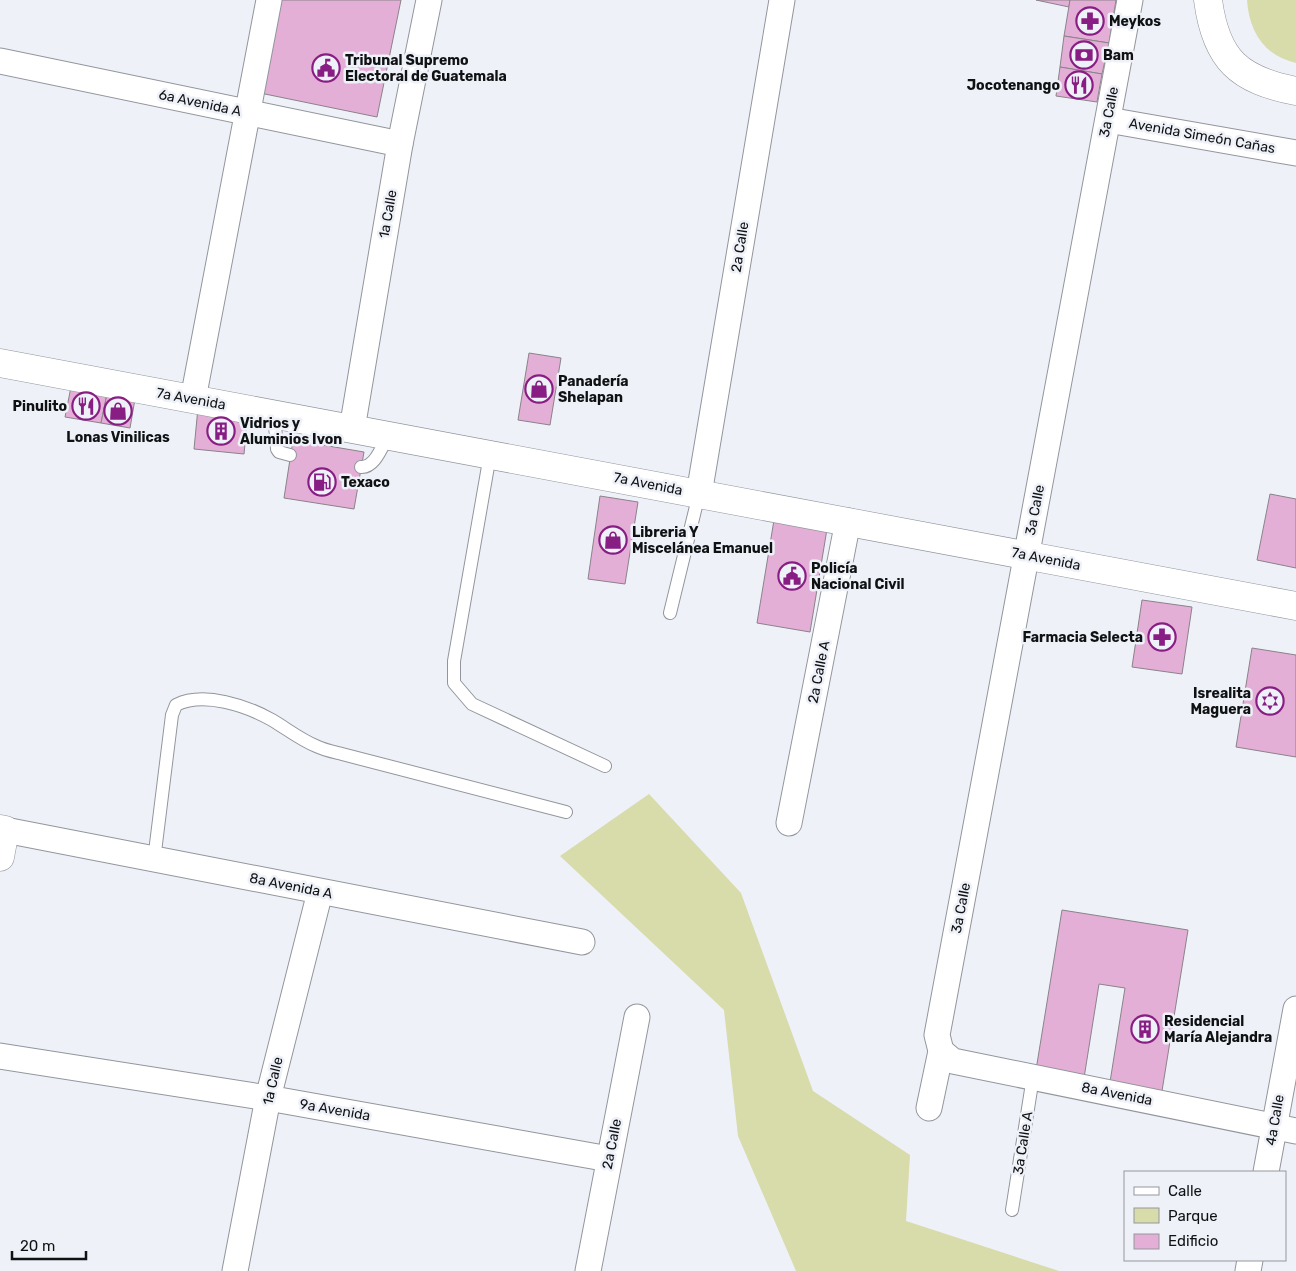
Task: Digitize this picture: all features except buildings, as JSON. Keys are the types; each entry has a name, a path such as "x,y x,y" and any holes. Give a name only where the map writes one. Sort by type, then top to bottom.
{"main road":[{"path":"1190,0 1209,9 1221,46 1239,70 1261,83 1296,92"},
{"name":"7a Avenida","path":"0,363 1296,606"},
{"path":"0,857 2,829"}],"street":[{"path":"193,399 246,112 269,0"},
{"name":"1a Calle","path":"352,429 400,144 429,0"},
{"name":"2a Calle","path":"699,494 782,0"},
{"name":"3a Calle","path":"929,1108 941,1051 937,1035 1130,0"},
{"name":"6a Avenida A","path":"0,62 400,144"},
{"name":"Avenida Simeón Cañas","path":"1108,120 1296,153"},
{"name":"2a Calle A","path":"790,823 848,521"},
{"name":"8a Avenida A","path":"2,829 582,942"},
{"name":"1a Calle","path":"235,1271 268,1098 320,892"},
{"name":"4a Calle","path":"1266,1171 1285,1129 1296,1009"},
{"name":"2a Calle","path":"588,1271 638,1017"},
{"name":"8a Avenida","path":"941,1051 953,1061 1285,1129"},
{"name":"9a Avenida","path":"0,1056 268,1098 610,1159"}],"lane":[{"path":"274,414 277,449 279,452 290,455"},
{"path":"361,467 372,464 388,436"},
{"path":"490,454 454,661 454,683 472,704 605,766"},
{"path":"670,613 699,494"},
{"path":"154,860 172,715 176,705 187,699 202,699 238,706 270,719 315,746 566,812"},
{"name":"3a Calle A","path":"1012,1210 1033,1077"}],"green space":[{"path":"1247,0 1296,0 1296,63 1275,55 1260,40 1251,22"},
{"path":"649,794 741,893 813,1091 910,1155 906,1221 1059,1271 796,1271 738,1136 724,1010 560,856"}],"place":[{"name":"Meykos","path":"1090,21"},
{"name":"Bam","path":"1084,55"},
{"name":"Tribunal Supremo Electoral de Guatemala","path":"326,68"},
{"name":"Jocotenango","path":"1079,85"},
{"name":"Panadería Shelapan","path":"539,389"},
{"name":"Pinulito","path":"86,406"},
{"name":"Lonas Vinilicas","path":"118,411"},
{"name":"Vidrios y Aluminios Ivon","path":"221,431"},
{"name":"Texaco","path":"322,482"},
{"name":"Libreria Y Miscelánea Emanuel","path":"613,540"},
{"name":"Policía Nacional Civil","path":"792,576"},
{"name":"Farmacia Selecta","path":"1162,637"},
{"name":"Isrealita Maguera","path":"1270,701"},
{"name":"Residencial María Alejandra","path":"1145,1029"}]}
